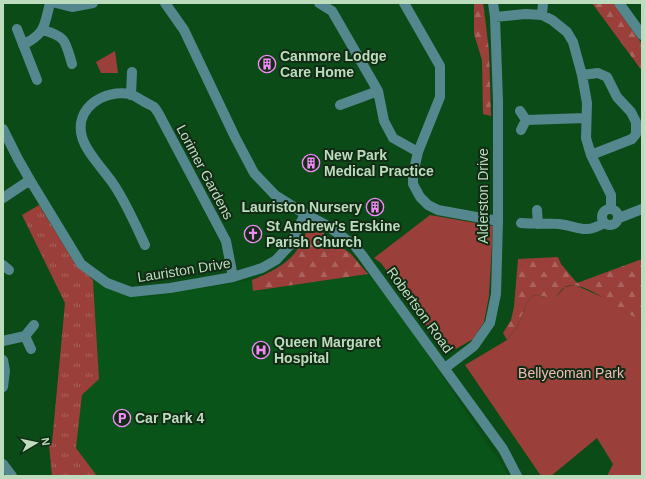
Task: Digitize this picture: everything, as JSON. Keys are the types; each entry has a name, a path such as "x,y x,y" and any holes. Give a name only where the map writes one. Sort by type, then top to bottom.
{"street":[{"path":"23,45 40,35 43,30 50,3"},
{"path":"56,3 72,7 91,3"},
{"name":"Robertson Road","path":"165,3 184,30 235,138 254,173 275,195 326,225 354,245 503,449 517,476"},
{"path":"319,3 332,11 378,92 384,121 393,138 418,152"},
{"path":"404,3 440,66 440,97 418,152 413,174 413,184 419,196 428,205 438,210 498,221"},
{"name":"Alderston Drive","path":"445,368 474,346 490,323 496,294 498,221 498,101 495,17 493,3"},
{"path":"542,15 543,3"},
{"path":"619,3 642,35"},
{"path":"495,17 525,14 542,15 556,22 567,32 573,42 582,75 587,103 586,138 591,155 612,195 611,208"},
{"path":"17,29 37,80"},
{"path":"43,30 58,34 64,40 72,64"},
{"path":"132,72 131,94 105,96 93,102 86,110 83,118 82,136 91,153 124,201 144,245"},
{"path":"582,75 598,73 607,77 617,97 623,106 631,112 636,122 636,134 632,139 591,155"},
{"path":"340,105 378,92"},
{"name":"Lorimer Gardens","path":"131,94 154,107 162,120 226,241 233,277"},
{"path":"520,111 526,120"},
{"path":"526,120 586,118"},
{"path":"521,130 526,120"},
{"name":"Lauriston Drive","path":"3,129 30,180 81,264 107,284 131,292 170,288 233,277 262,268 276,260 290,245 306,214"},
{"path":"3,198 30,180"},
{"path":"611,208 617,212 619,218"},
{"path":"604,223 602,214 611,208"},
{"path":"521,224 560,224 583,229 592,229 604,223 612,226 617,223 619,218 642,209"},
{"path":"537,210 538,224"},
{"path":"3,340 25,336 34,325"},
{"path":"25,336 31,349"},
{"path":"3,360 5,371 3,387"},
{"path":"3,464 12,476"}],"shaded area":[{"name":"Queen Margaret Hospital","path":"368,274 405,320 489,447 502,463 508,476 97,476 76,448 82,395 99,379 93,280 147,297 252,280 254,291"}],"green space":[{"path":"474,3 483,3 484,9 489,51 491,116 483,114 482,60 474,34"},
{"path":"592,3 613,3 642,44 642,71"},
{"path":"115,51 118,73 101,73 96,62"},
{"path":"39,205 74,262 93,280 99,379 82,395 76,448 97,476 52,476 49,445 52,443 65,303 22,215"},
{"path":"430,215 493,226 489,296 484,322 473,339 456,349 442,347 381,263 374,258"},
{"path":"322,232 351,254 368,274 253,291 252,280 275,269 291,258 306,233"},
{"path":"558,257 561,264 577,283 642,259 642,321 584,288 575,285 567,286 562,289 556,297 533,295 527,302 518,326 507,340 503,333 511,320 514,307 518,259"},
{"name":"Bellyeoman Park","path":"575,285 609,300 625,312 642,321 642,476 607,476 613,464 597,438 551,476 541,476 465,365 507,340 518,326 527,302 533,295 556,297 565,287"}],"place":[{"name":"Canmore Lodge Care Home","path":"267,64"},
{"name":"New Park Medical Practice","path":"311,163"},
{"name":"Lauriston Nursery","path":"375,207"},
{"name":"St Andrew's Erskine Parish Church","path":"253,234"},
{"name":"Queen Margaret Hospital","path":"261,350"},
{"name":"Car Park 4","path":"122,418"}]}
